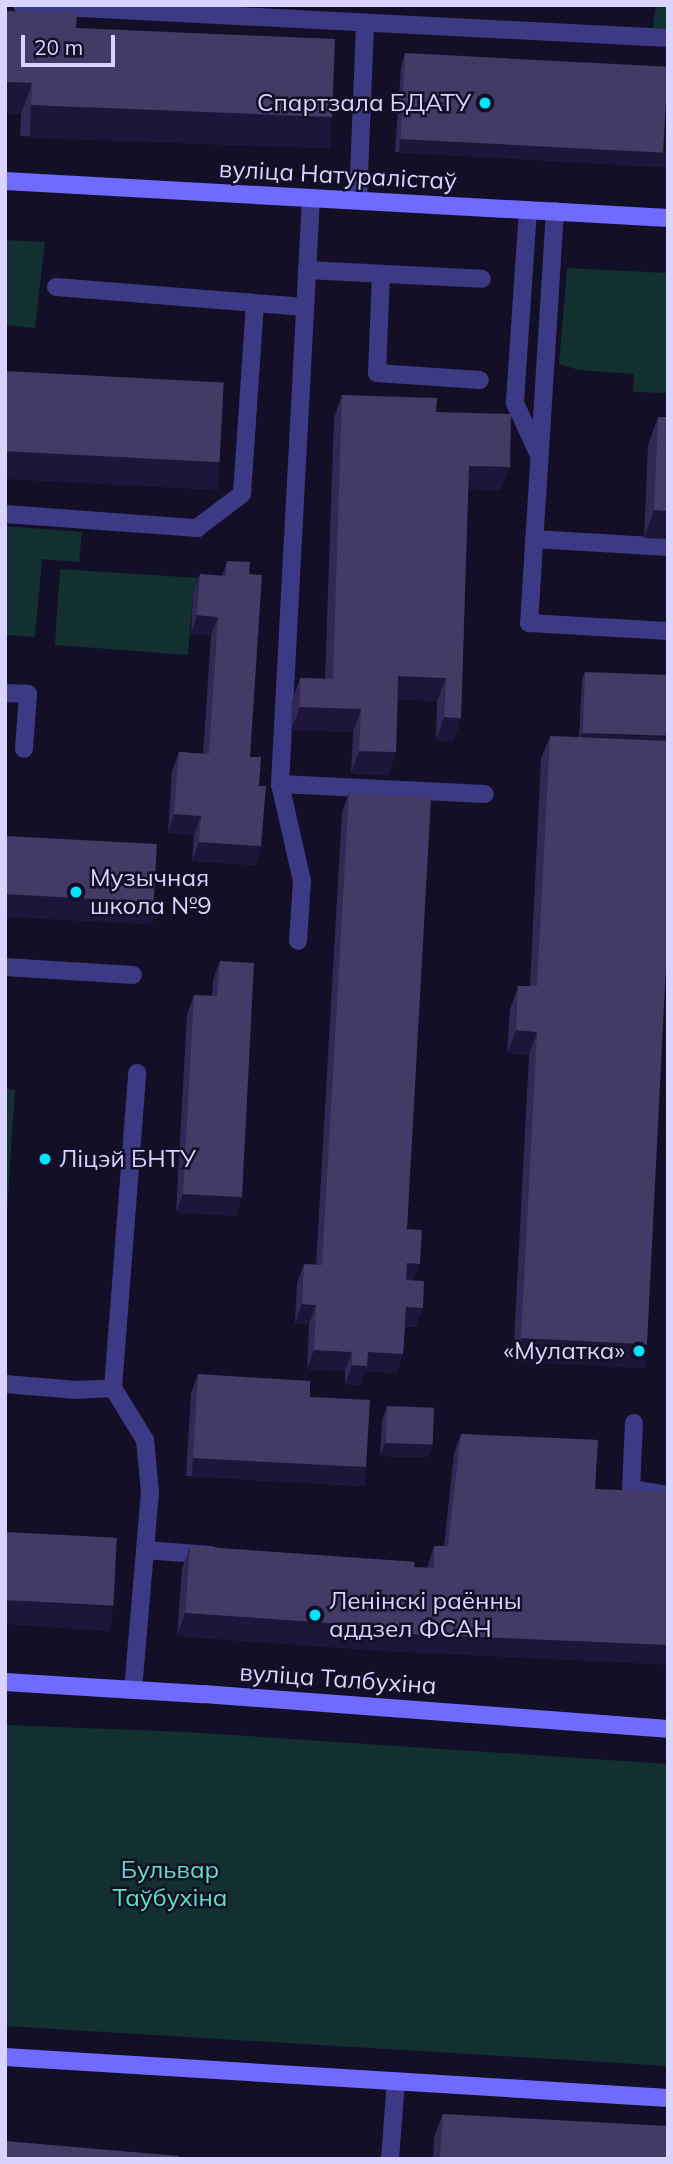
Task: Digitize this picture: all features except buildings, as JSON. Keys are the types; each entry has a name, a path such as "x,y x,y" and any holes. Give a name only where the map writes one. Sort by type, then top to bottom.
{"main road":[{"name":"вуліца Натуралістаў","path":"5,181 668,218"},
{"name":"вуліца Талбухіна","path":"5,1682 668,1729"},
{"path":"5,2057 668,2098"}],"street":[{"path":"22,5 668,38"},
{"path":"358,200 365,23"},
{"path":"298,941 302,881 280,784 310,198"},
{"path":"528,210 515,403 539,456"},
{"path":"555,211 529,623 668,631"},
{"path":"307,270 482,279"},
{"path":"381,274 377,373 480,380"},
{"path":"56,287 305,307"},
{"path":"5,514 197,528 242,494 256,303"},
{"path":"534,539 668,547"},
{"path":"5,693 28,694 24,748"},
{"path":"280,784 485,794"},
{"path":"5,967 133,975"},
{"path":"133,1689 150,1492 145,1440 113,1388 137,1073"},
{"path":"5,1384 77,1390 113,1388"},
{"path":"634,1423 631,1489 668,1495"},
{"path":"145,1550 235,1556"},
{"path":"390,2159 396,2081"}],"green space":[{"path":"656,5 668,5 668,31 652,30"},
{"path":"5,240 45,242 35,328 5,325"},
{"path":"567,268 668,273 668,393 633,392 634,374 579,370 559,364"},
{"path":"5,526 82,532 79,562 42,559 35,637 5,635"},
{"path":"60,569 198,578 193,593 188,655 55,645"},
{"path":"5,1089 15,1090 5,1242"},
{"name":"Бульвар Таўбухіна","path":"5,1725 187,1732 668,1764 668,2066 5,2026"}],"place":[{"name":"Спартзала БДАТУ","path":"485,103"},
{"name":"Музычная школа №9","path":"76,892"},
{"name":"Ліцэй БНТУ","path":"45,1159"},
{"name":"«Мулатка»","path":"639,1351"},
{"name":"Ленінскі раённы аддзел ФСАН","path":"315,1615"}]}
